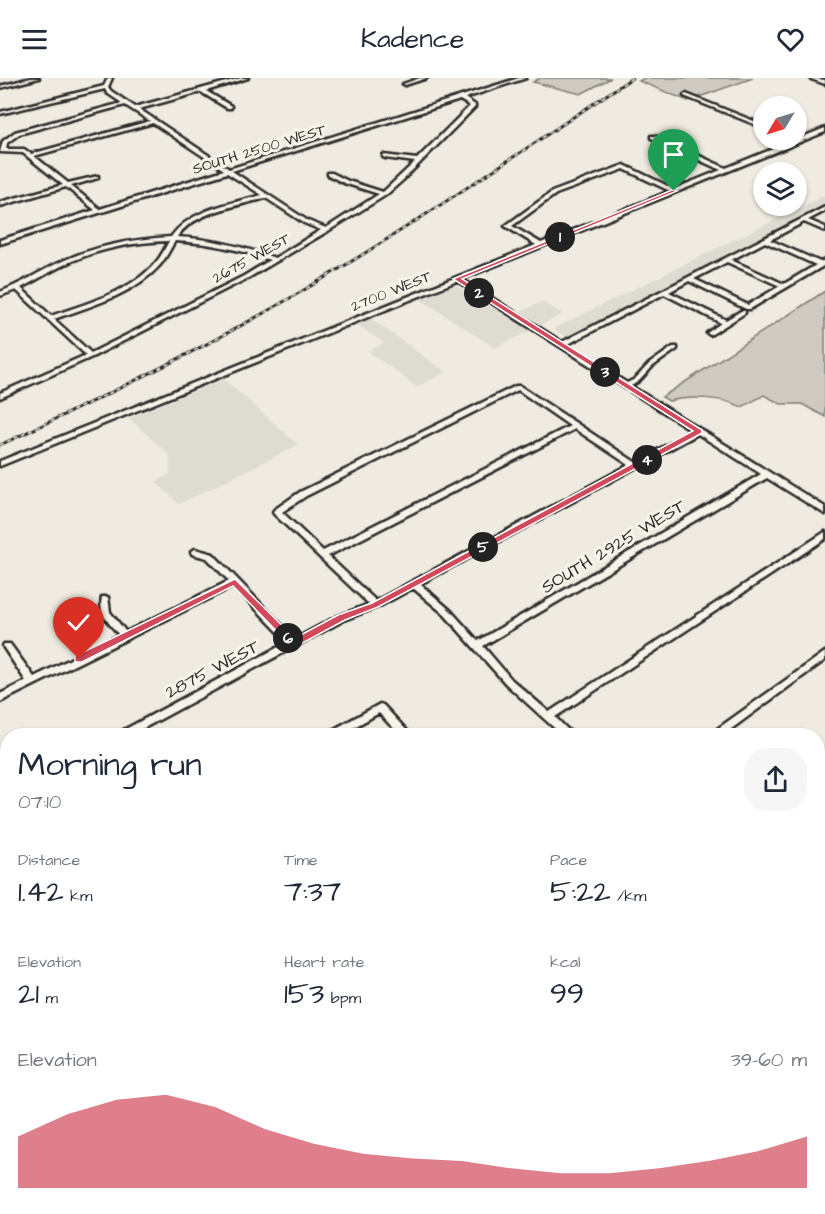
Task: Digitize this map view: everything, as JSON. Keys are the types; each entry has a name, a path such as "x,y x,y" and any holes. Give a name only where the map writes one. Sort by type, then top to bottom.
{"main road":[{"path":"813,78 825,82"}],"street":[{"path":"0,87 37,78"},
{"path":"106,87 110,78"},
{"path":"134,109 246,78"},
{"path":"405,84 425,78"},
{"name":"SOUTH 2500 WEST","path":"0,242 524,78"},
{"name":"2675 WEST","path":"1,394 90,356 276,260 326,230 384,194 473,106 502,85"},
{"path":"106,87 109,92 152,122 227,171 306,222 326,230"},
{"path":"0,113 106,87"},
{"path":"201,90 229,107"},
{"path":"686,95 753,123"},
{"path":"461,98 473,106"},
{"path":"99,211 24,151 2,149 5,142 17,133 126,103"},
{"path":"0,104 9,111"},
{"path":"30,156 152,122"},
{"name":"2700 WEST","path":"807,136 825,130"},
{"path":"653,137 726,170"},
{"name":"2700 WEST","path":"0,464 772,150"},
{"path":"385,156 418,161"},
{"path":"540,245 508,226 554,193 624,167 674,191"},
{"path":"330,174 345,182 384,194"},
{"path":"0,204 96,177"},
{"path":"50,318 103,299 138,280 160,262 172,239 181,228 193,220 266,196"},
{"path":"561,345 825,209"},
{"path":"804,220 825,229"},
{"path":"0,294 18,288 70,260 117,244 151,239 226,244 276,260"},
{"path":"765,240 823,263"},
{"path":"727,260 784,286"},
{"path":"710,333 823,263"},
{"path":"457,279 825,510"},
{"path":"688,279 746,310"},
{"path":"18,288 90,356"},
{"path":"664,292 726,323"},
{"path":"626,386 637,380 651,365 675,348"},
{"path":"375,605 277,512 303,494 518,387 635,466"},
{"path":"323,555 575,426"},
{"name":"2875 WEST","path":"136,728 341,618 375,605 699,431"},
{"name":"SOUTH 2925 WEST","path":"476,646 767,474"},
{"path":"548,717 825,535"},
{"path":"195,552 210,556 294,643"},
{"path":"0,698 235,582"},
{"path":"414,584 447,612 509,682 560,728"},
{"path":"105,599 106,613 125,636"},
{"path":"7,646 32,682"},
{"path":"726,728 825,656"},
{"path":"343,728 381,703 401,728"}],"shaded area":[{"path":"540,78 611,78 581,94 533,82"},
{"path":"645,78 753,78 688,101 639,81"},
{"path":"825,195 825,206 807,215 807,204"},
{"path":"782,216 806,216 568,338 553,329"},
{"path":"455,285 530,331 495,348 420,299"},
{"path":"825,291 825,417 802,404 781,404 764,395 742,407 716,399 686,398 669,401 662,397"},
{"path":"542,302 563,314 541,325 519,312"},
{"path":"371,319 446,372 417,387 368,351 384,343 357,325"},
{"path":"224,379 298,445 179,504 156,482 170,474 170,456 129,418"}],"railway":[{"path":"0,445 148,374 292,297 421,217 632,78"}],"route":[{"path":"79,659 235,582 294,643 341,618 375,605 699,431 457,279 674,191"}]}
